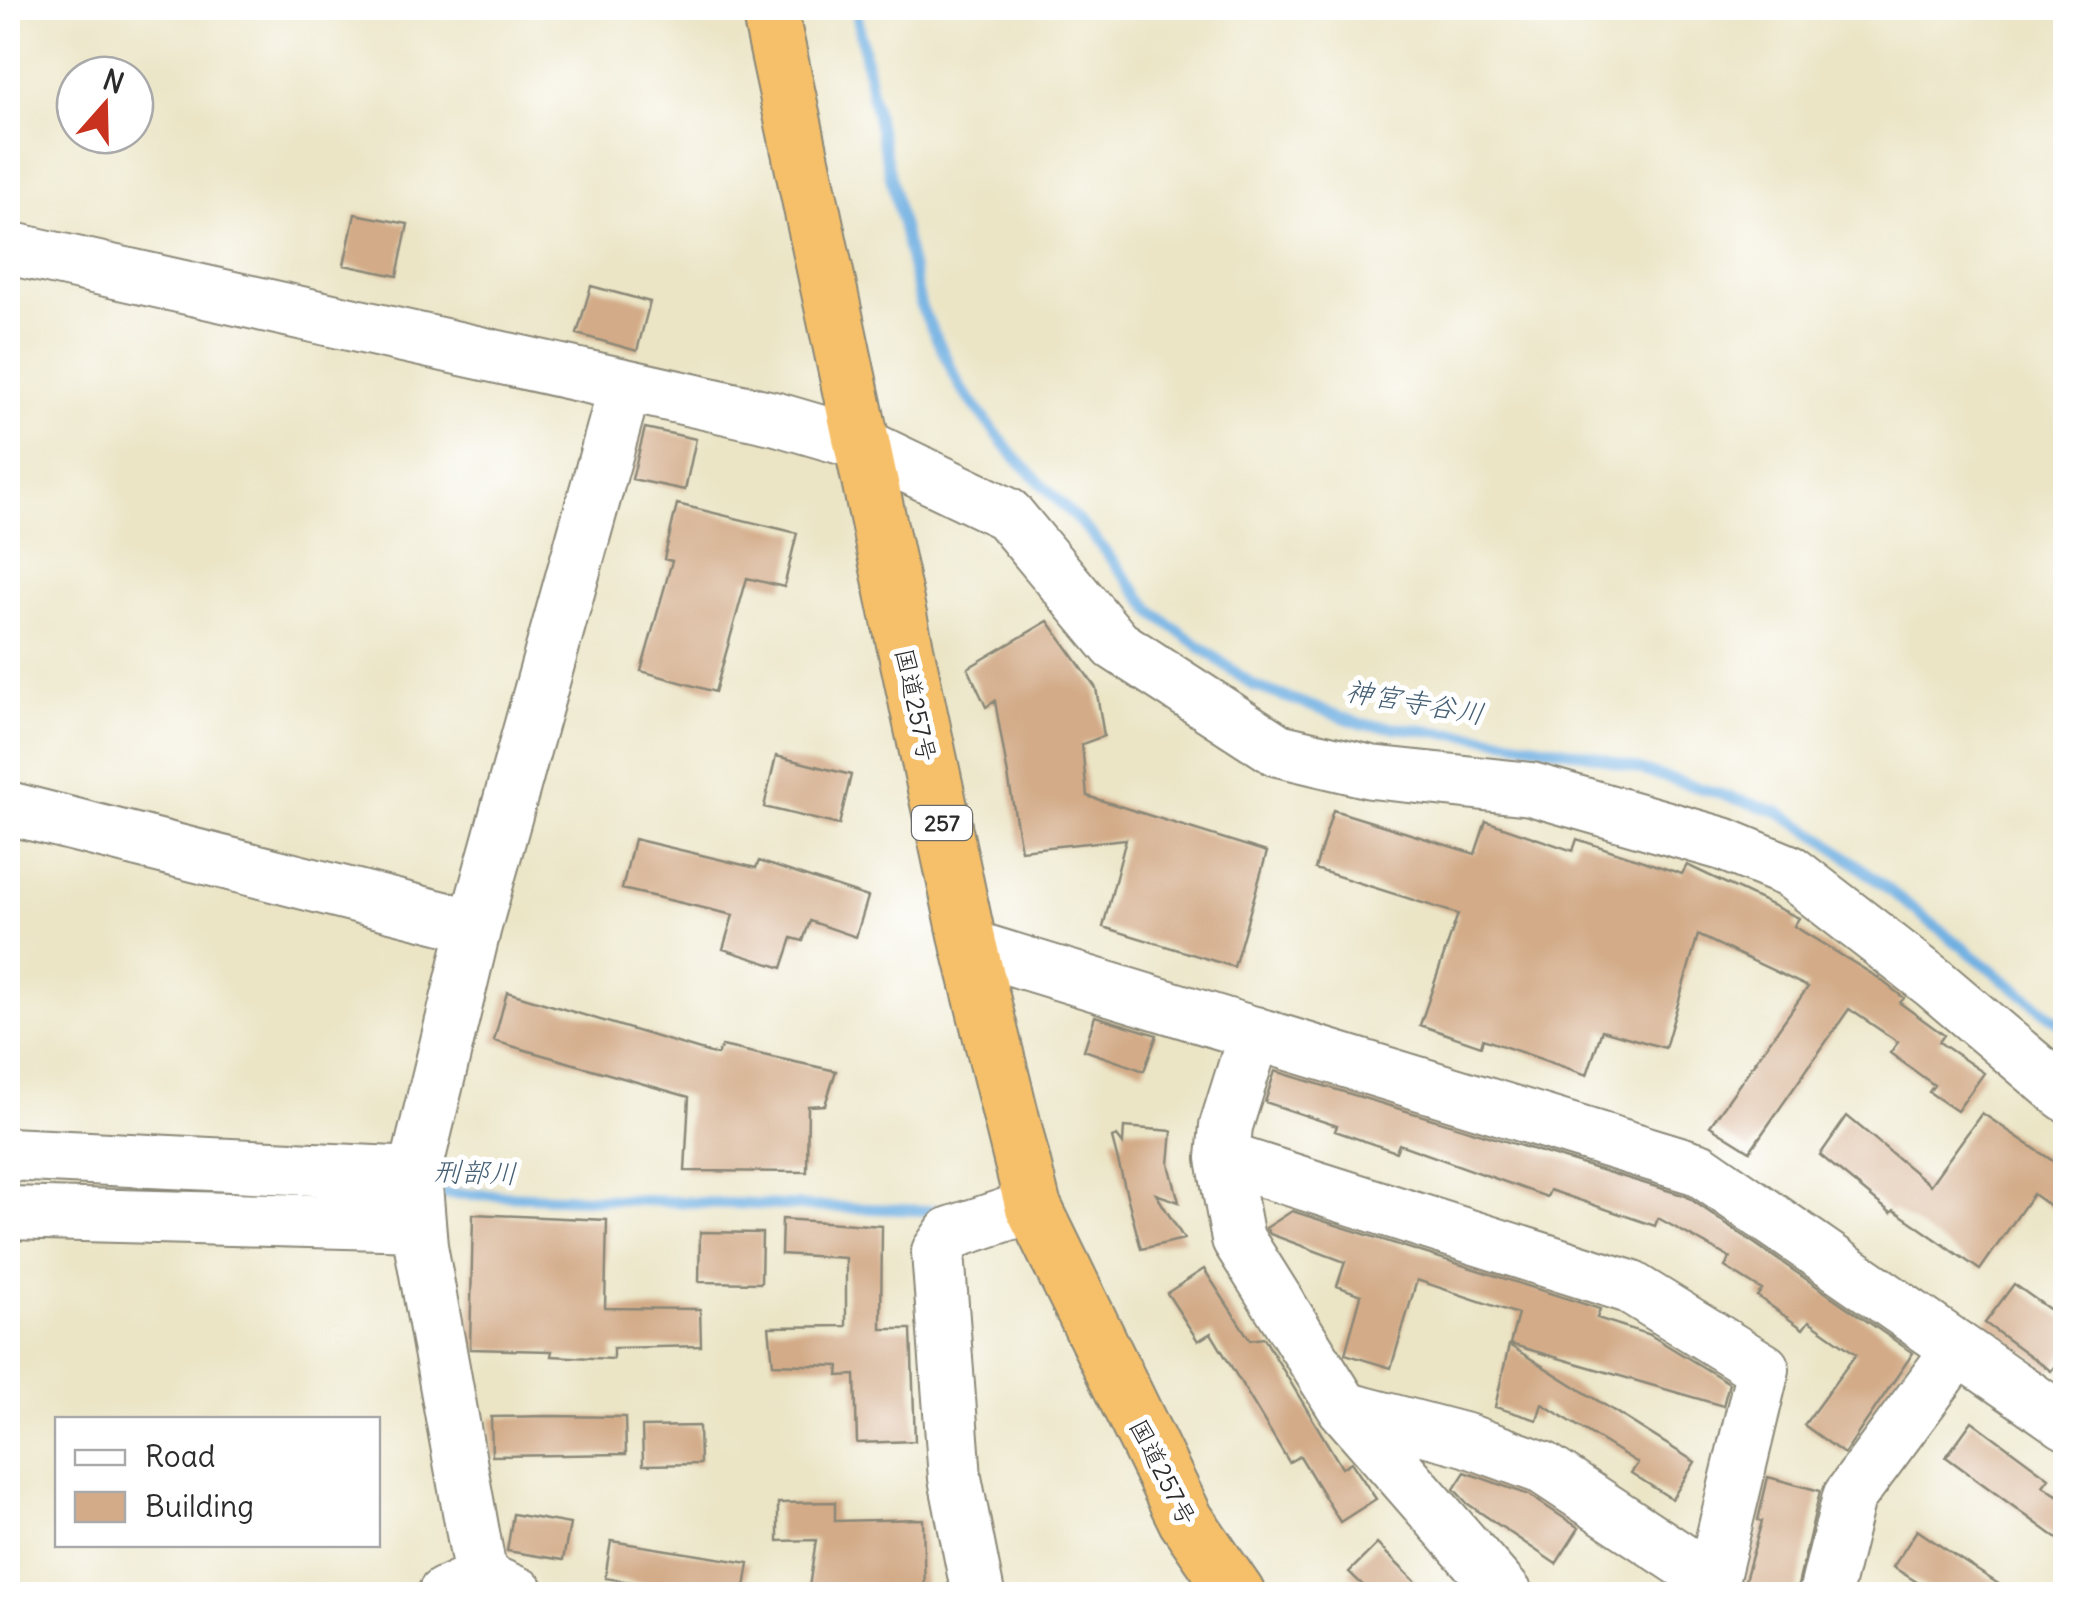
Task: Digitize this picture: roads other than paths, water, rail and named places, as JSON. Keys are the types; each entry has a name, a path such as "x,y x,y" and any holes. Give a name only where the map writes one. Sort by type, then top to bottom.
{"highway":[{"name":"国道257号","path":"769,8 968,946 1033,1206 1186,1520 1236,1594"}],"street":[{"path":"8,248 778,419 859,443 1007,514 1116,646 1278,750 1371,772 1531,789 1722,844 1792,872 1934,983 2066,1095"},
{"path":"482,1589 416,1195 475,926 625,387"},
{"path":"8,808 475,926"},
{"path":"968,946 1700,1169 2066,1424"},
{"path":"1254,1033 1226,1126 1222,1158 1238,1238 1344,1408 1506,1594"},
{"path":"8,1154 416,1195"},
{"path":"1222,1158 1630,1287 1763,1369 1710,1587 1543,1468 1466,1440 1344,1408"},
{"path":"8,1213 416,1195"},
{"path":"978,1594 954,1478 938,1252 951,1233 1033,1206"},
{"path":"1826,1594 1849,1496 1958,1350"}],"waterway":[{"name":"神宮寺谷川","path":"856,8 872,97 921,307 961,388 1012,454 1091,534 1154,613 1254,686 1362,724 1495,738 1591,755 1779,812 1825,840 2066,1028"},
{"name":"刑部川","path":"8,1183 117,1185"},
{"name":"刑部川","path":"431,1193 941,1211"}]}
